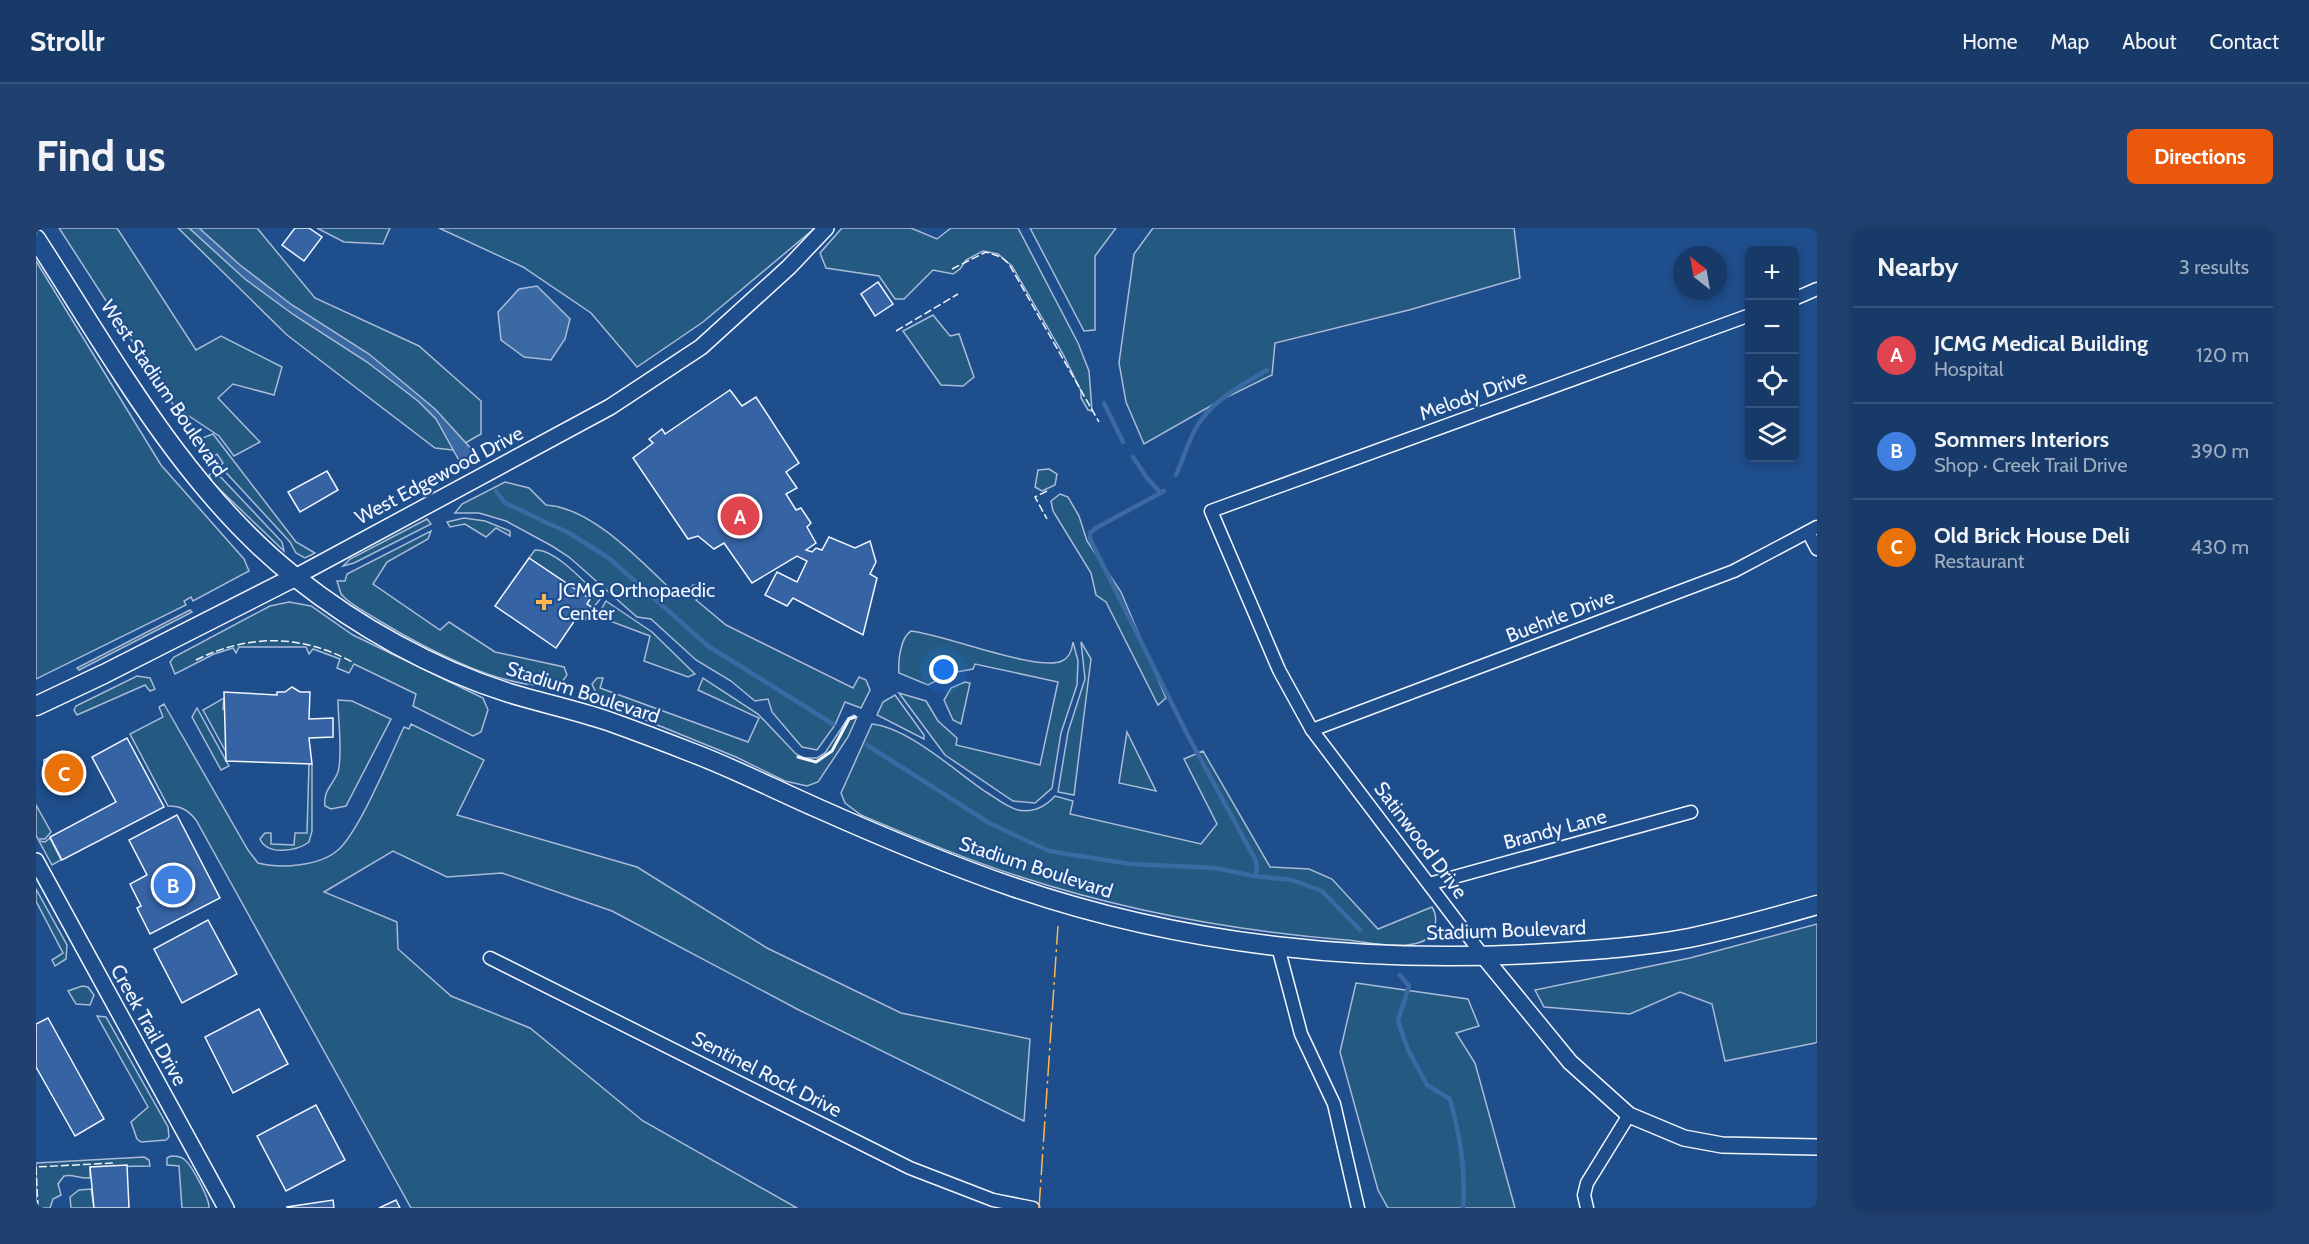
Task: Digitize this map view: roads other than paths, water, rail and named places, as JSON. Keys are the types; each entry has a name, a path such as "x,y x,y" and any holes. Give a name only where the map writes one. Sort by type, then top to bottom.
{"main road":[{"name":"West Stadium Boulevard","path":"36,238 190,470 217,504 295,577"},
{"name":"West Edgewood Drive","path":"36,706 295,577"},
{"name":"Stadium Boulevard","path":"295,577 362,624 432,663 508,693 605,720 715,762 935,858 1016,888 1098,912 1180,931 1278,946 1369,955 1484,957 1607,949 1686,938 1766,920 1817,905"}],"street":[{"name":"West Edgewood Drive","path":"295,577 610,407 701,346 789,267 826,228"},
{"path":"1799,297 1817,289"},
{"name":"Melody Drive","path":"1211,511 1745,316"},
{"name":"Satinwood Drive","path":"1211,511 1279,670 1312,730 1484,957 1570,1062 1629,1114 1684,1138 1722,1145 1817,1147"},
{"path":"1812,529 1817,549"},
{"name":"Buehrle Drive","path":"1312,730 1734,571 1812,529"},
{"name":"Brandy Lane","path":"1429,884 1691,812"},
{"name":"Creek Trail Drive","path":"36,861 226,1208"},
{"path":"1278,946 1301,1034 1334,1104 1358,1208"},
{"name":"Sentinel Rock Drive","path":"490,958 910,1168 993,1200 1032,1208"},
{"path":"1587,1208 1584,1195 1587,1183 1629,1114"}],"waterway":[{"path":"1176,475 1193,433 1202,418 1228,394 1267,370"},
{"path":"1104,403 1123,442"},
{"path":"1133,457 1147,478 1161,493"},
{"path":"496,491 505,503 571,534 610,559 708,646 833,724"},
{"path":"1164,491 1096,528 1090,533 1090,539 1187,734 1256,861 1257,870 1254,876"},
{"path":"867,745 991,824 1049,851 1130,864 1215,868 1254,876 1292,880 1322,891 1360,930"},
{"path":"1400,975 1409,986 1398,1021 1408,1050 1427,1085 1450,1099 1461,1153 1464,1180 1463,1208"}],"place":[{"name":"JCMG Medical Building","path":"740,516"},
{"name":"JCMG Orthopaedic Center","path":"544,602"},
{"name":"Old Brick House Deli","path":"64,773"},
{"name":"Sommers Interiors","path":"173,885"}]}
